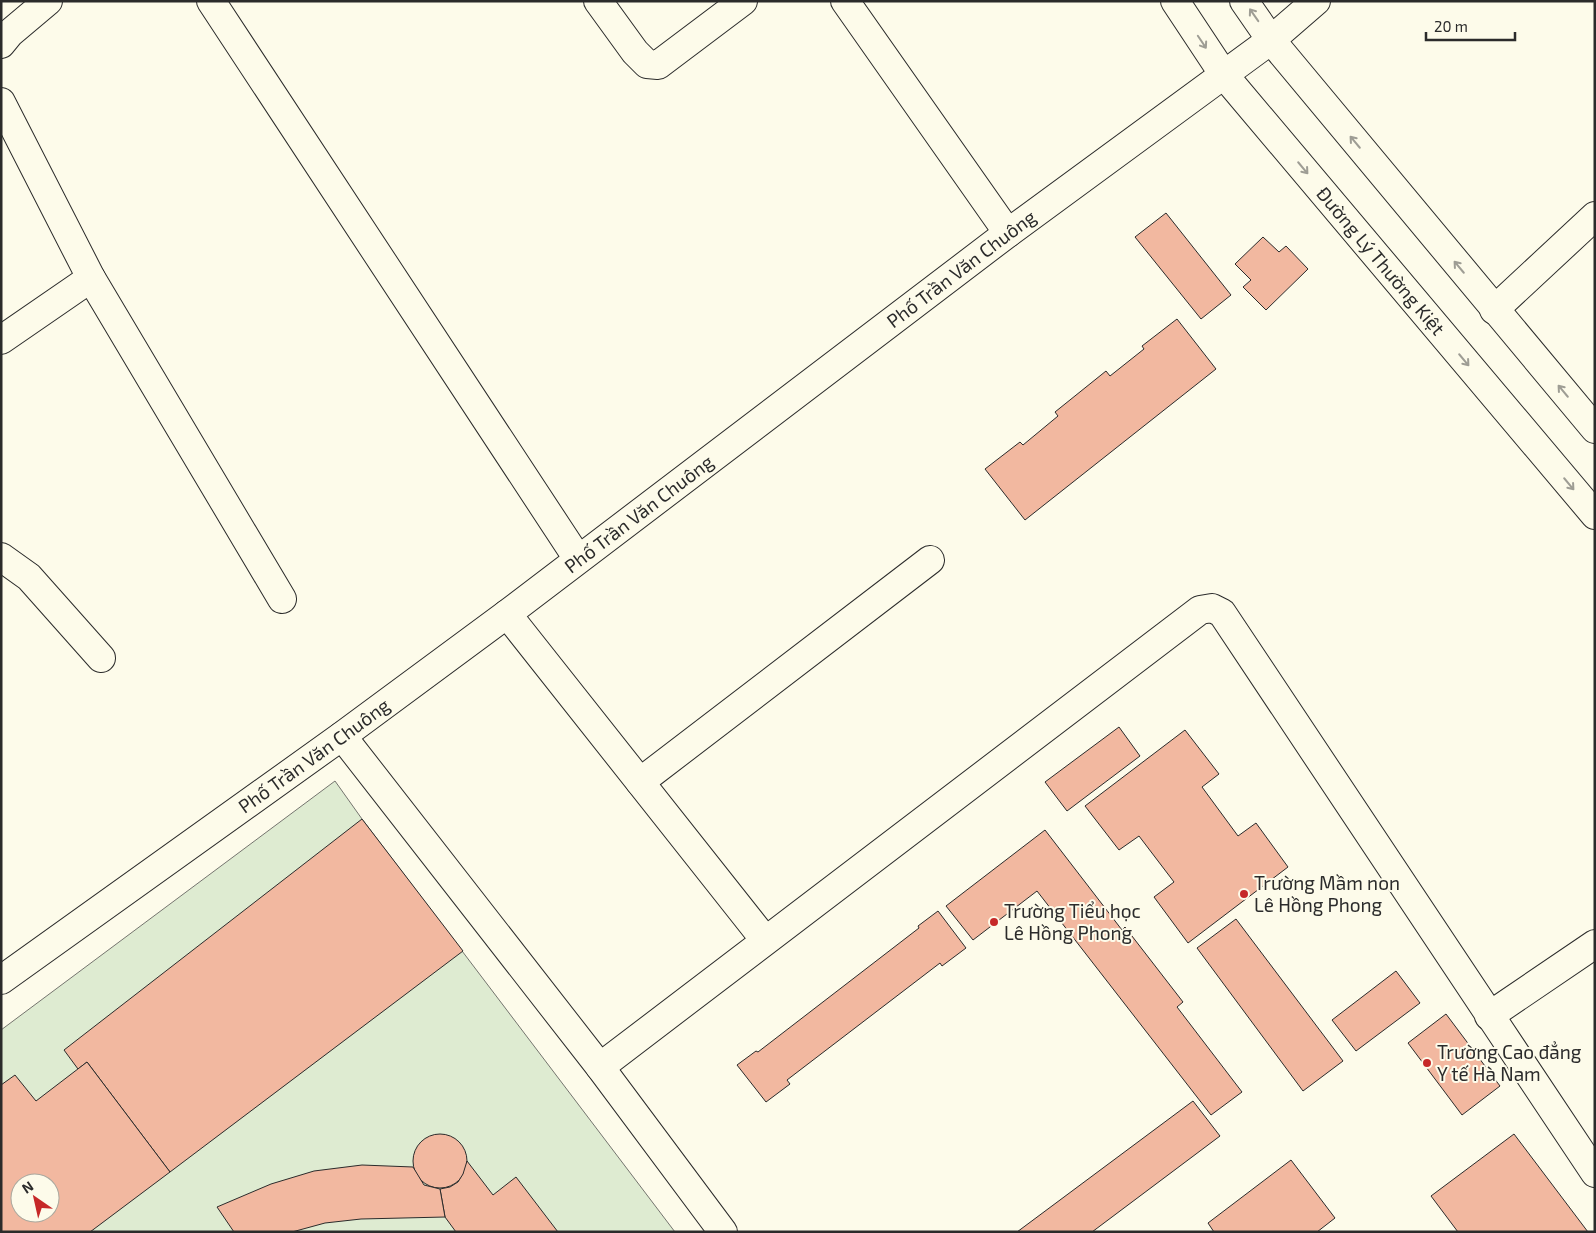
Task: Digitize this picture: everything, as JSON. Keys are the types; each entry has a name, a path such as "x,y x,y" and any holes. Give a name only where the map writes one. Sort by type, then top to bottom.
{"street":[{"path":"1,44 10,33 48,1"},
{"path":"211,1 578,559"},
{"path":"598,1 635,52 647,64 658,65 743,1"},
{"path":"845,1 1008,233"},
{"name":"Đường Lý Thường Kiệt","path":"1175,1 1224,74 1595,515"},
{"path":"1244,1 1271,40 1595,429"},
{"name":"Phố Trần Văn Chuông","path":"1,980 342,736 507,614 1008,233 1271,40 1316,1"},
{"path":"4,115 91,278 282,599"},
{"path":"1494,310 1595,216"},
{"path":"1,340 91,278"},
{"path":"1,557 29,577 101,658"},
{"path":"640,782 930,560"},
{"path":"600,1067 1200,610 1212,608 1222,613 1595,1173"},
{"path":"507,614 765,940"},
{"path":"342,736 600,1067 723,1232"},
{"path":"1489,1016 1595,944"}],"green space":[{"path":"335,781 675,1232 1,1232 1,1030"}],"building":[{"path":"1166,213 1231,295 1201,319 1135,237"},
{"path":"1263,237 1279,252 1286,246 1308,269 1266,310 1243,287 1251,280 1235,264"},
{"path":"1177,319 1216,369 1025,520 985,469 1020,442 1023,445 1058,416 1055,412 1106,371 1110,376 1144,349 1142,346"},
{"path":"1119,727 1140,756 1067,811 1045,782"},
{"path":"1185,730 1219,774 1202,787 1238,836 1256,823 1288,867 1188,943 1154,897 1174,882 1139,836 1119,850 1085,806"},
{"path":"362,819 463,951 170,1172 87,1062 78,1069 64,1050"},
{"path":"1045,830 1122,930 1125,927 1183,1002 1177,1007 1242,1092 1211,1115 1037,891 973,940 946,906"},
{"path":"938,911 966,948 942,966 940,963 787,1080 790,1084 766,1102 737,1065 756,1051 758,1052 919,928 918,926"},
{"path":"1236,919 1343,1061 1303,1091 1197,948"},
{"path":"1396,971 1420,1003 1356,1051 1332,1020"},
{"path":"1446,1014 1500,1086 1462,1115 1408,1043"},
{"path":"87,1062 170,1172 90,1232 1,1232 1,1085 15,1075 36,1101"},
{"path":"1193,1101 1220,1136 1092,1232 1017,1232"},
{"path":"435,1134 445,1134 455,1138 463,1146 467,1161 463,1176 455,1184 445,1188 435,1188 425,1184 417,1176 413,1166 413,1156 417,1146 425,1138"},
{"path":"1514,1134 1588,1232 1458,1232 1431,1196"},
{"path":"1291,1160 1335,1218 1317,1232 1214,1232 1208,1223"},
{"path":"467,1161 493,1195 516,1177 558,1232 456,1232 445,1217 440,1189 450,1187 458,1182"},
{"path":"362,1165 413,1167 424,1185 440,1189 445,1217 361,1219 325,1223 292,1232 234,1232 217,1207 271,1184 314,1171"}],"place":[{"name":"Trường Mầm non Lê Hồng Phong","path":"1244,894"},
{"name":"Trường Tiểu học Lê Hồng Phong","path":"994,922"},
{"name":"Trường Cao đẳng Y tế Hà Nam","path":"1427,1063"}]}
